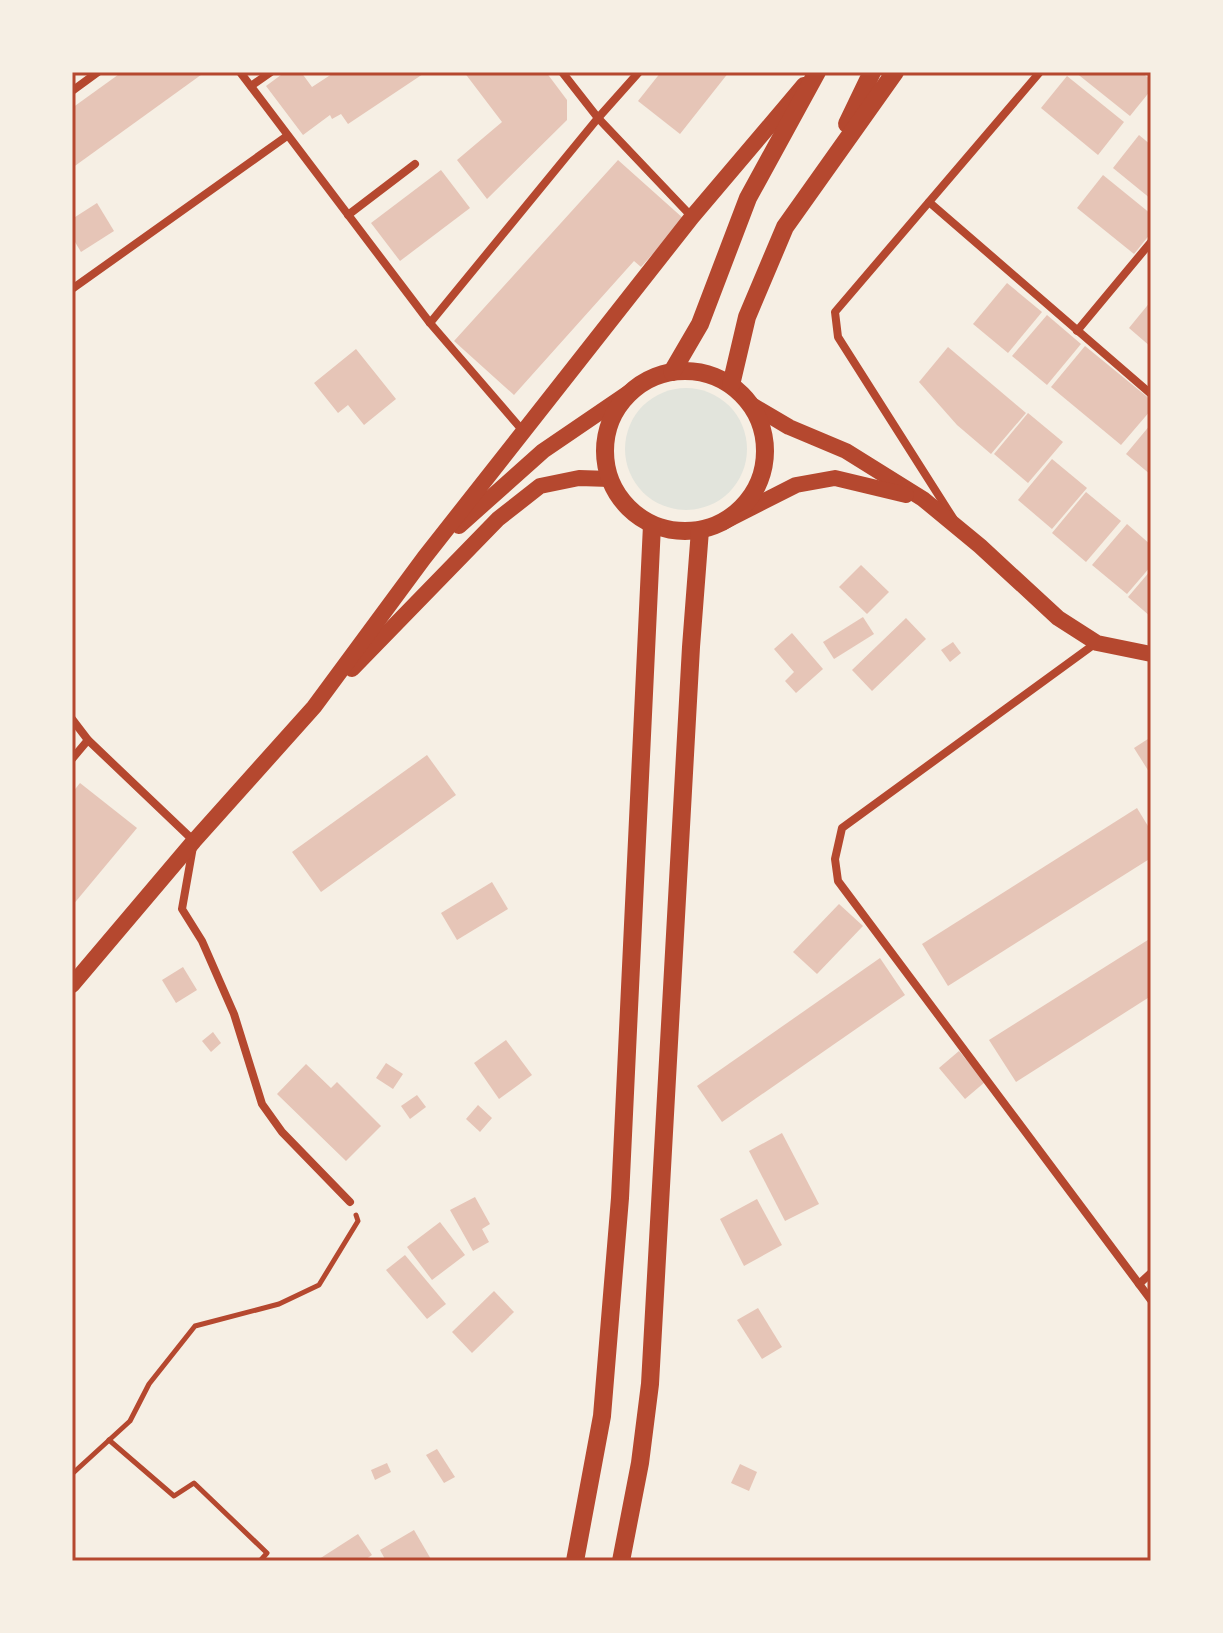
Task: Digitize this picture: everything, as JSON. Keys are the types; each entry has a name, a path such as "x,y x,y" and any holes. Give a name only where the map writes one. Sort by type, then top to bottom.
{"main road":[{"path":"314,707 424,558 692,217 816,72"},
{"path":"672,372 700,324 748,198 816,72"},
{"path":"825,169 872,72"},
{"path":"731,385 747,317 785,227 895,72"},
{"path":"424,558 543,451 652,378 672,372 692,371 731,385 750,404 789,427 846,451 923,499 1058,618 1097,643 1151,654"},
{"path":"634,389 618,408 607,431 605,457 610,479 624,504 652,525 676,531 700,530 723,522 796,485 835,478 923,499"},
{"path":"723,522 745,505 760,482 766,455 762,428 750,404"},
{"path":"72,985 194,841 314,707 498,519 540,486 579,478 610,479"},
{"path":"575,1561 602,1416 622,1174 652,525"},
{"path":"621,1561 640,1463 650,1384 700,530"}],"street":[{"path":"72,91 98,72"},
{"path":"240,72 430,323 524,432"},
{"path":"251,86 271,72"},
{"path":"562,72 598,118 692,217"},
{"path":"430,323 639,72"},
{"path":"961,530 852,362 838,337 834,324 835,312 1040,72"},
{"path":"72,289 287,136"},
{"path":"348,215 415,164"},
{"path":"929,202 1151,394"},
{"path":"1077,331 1151,242"},
{"path":"1097,643 842,828 835,859 838,881 1151,1300"},
{"path":"72,719 88,740 194,841 182,909 202,941 234,1014 262,1104 282,1132 350,1202"},
{"path":"72,759 88,740"},
{"path":"1139,1284 1151,1273"}],"path":[{"path":"72,1474 130,1421 149,1384 195,1326 279,1304 319,1285 358,1221 350,1202"},
{"path":"109,1440 174,1496 194,1483 267,1553 260,1561"}],"shaded area":[{"path":"686,388 709,393 729,406 742,426 747,449 742,472 729,492 709,505 686,510 663,505 643,492 630,472 625,449 630,426 643,406 663,393"}],"building":[{"path":"122,72 205,72 72,168 72,108"},
{"path":"285,72 301,72 312,87 335,72 426,72 348,124 341,114 332,119 330,115 303,135 266,86"},
{"path":"464,72 546,72 567,100 567,120 487,199 457,160 502,122"},
{"path":"661,72 729,72 680,134 638,101"},
{"path":"1075,72 1141,72 1151,80 1151,90 1130,116"},
{"path":"1067,76 1124,122 1098,155 1041,108"},
{"path":"1139,135 1151,145 1151,199 1113,168"},
{"path":"618,160 684,219 641,267 634,261 514,395 454,341"},
{"path":"441,170 470,208 400,261 371,223"},
{"path":"1103,175 1151,214 1151,233 1134,254 1077,208"},
{"path":"97,203 114,231 81,252 72,237 72,219"},
{"path":"1007,283 1042,312 1008,353 973,324"},
{"path":"1151,301 1151,347 1129,328"},
{"path":"1047,315 1081,344 1047,385 1012,356"},
{"path":"1085,346 1151,400 1151,410 1121,445 1051,387"},
{"path":"948,347 1026,413 991,454 957,425 919,382"},
{"path":"356,349 396,399 364,425 348,405 338,413 314,383"},
{"path":"1028,413 1063,442 1028,483 994,454"},
{"path":"1151,424 1151,475 1126,454"},
{"path":"1052,459 1087,488 1052,529 1018,500"},
{"path":"1086,492 1121,521 1086,562 1052,533"},
{"path":"1127,524 1151,545 1151,566 1127,594 1092,565"},
{"path":"861,565 889,592 867,614 839,587"},
{"path":"1151,570 1151,617 1128,597"},
{"path":"863,617 874,634 834,659 823,642"},
{"path":"906,618 926,639 872,691 852,670"},
{"path":"792,633 823,669 796,693 785,681 794,672 774,649"},
{"path":"953,642 961,653 950,662 941,650"},
{"path":"1151,737 1151,775 1134,748"},
{"path":"427,755 456,795 321,892 292,852"},
{"path":"80,783 137,828 72,906 72,793"},
{"path":"1137,808 1151,831 1151,858 948,986 922,944"},
{"path":"492,882 508,909 457,940 441,913"},
{"path":"839,904 863,926 817,974 793,952"},
{"path":"1151,938 1151,996 1016,1082 989,1040"},
{"path":"880,958 905,995 722,1122 697,1086"},
{"path":"183,967 197,990 176,1003 162,980"},
{"path":"213,1032 221,1043 211,1052 202,1041"},
{"path":"506,1040 532,1075 499,1099 474,1063"},
{"path":"959,1051 985,1082 965,1099 939,1068"},
{"path":"386,1063 403,1074 393,1089 376,1078"},
{"path":"306,1064 331,1088 337,1082 381,1126 346,1161 277,1094"},
{"path":"417,1095 426,1107 410,1119 401,1106"},
{"path":"478,1105 492,1118 480,1132 466,1119"},
{"path":"782,1133 819,1204 785,1221 749,1151"},
{"path":"475,1197 490,1224 482,1229 489,1242 473,1251 450,1210"},
{"path":"757,1199 782,1245 744,1266 720,1219"},
{"path":"440,1222 465,1255 432,1280 407,1247"},
{"path":"405,1255 446,1304 427,1319 386,1270"},
{"path":"494,1291 514,1312 472,1353 452,1332"},
{"path":"758,1308 782,1347 762,1359 737,1320"},
{"path":"437,1449 455,1477 444,1483 426,1455"},
{"path":"387,1463 391,1472 375,1480 371,1470"},
{"path":"740,1464 757,1472 749,1491 731,1483"},
{"path":"414,1530 432,1561 386,1561 380,1550"},
{"path":"358,1534 372,1555 363,1561 316,1561"}]}
